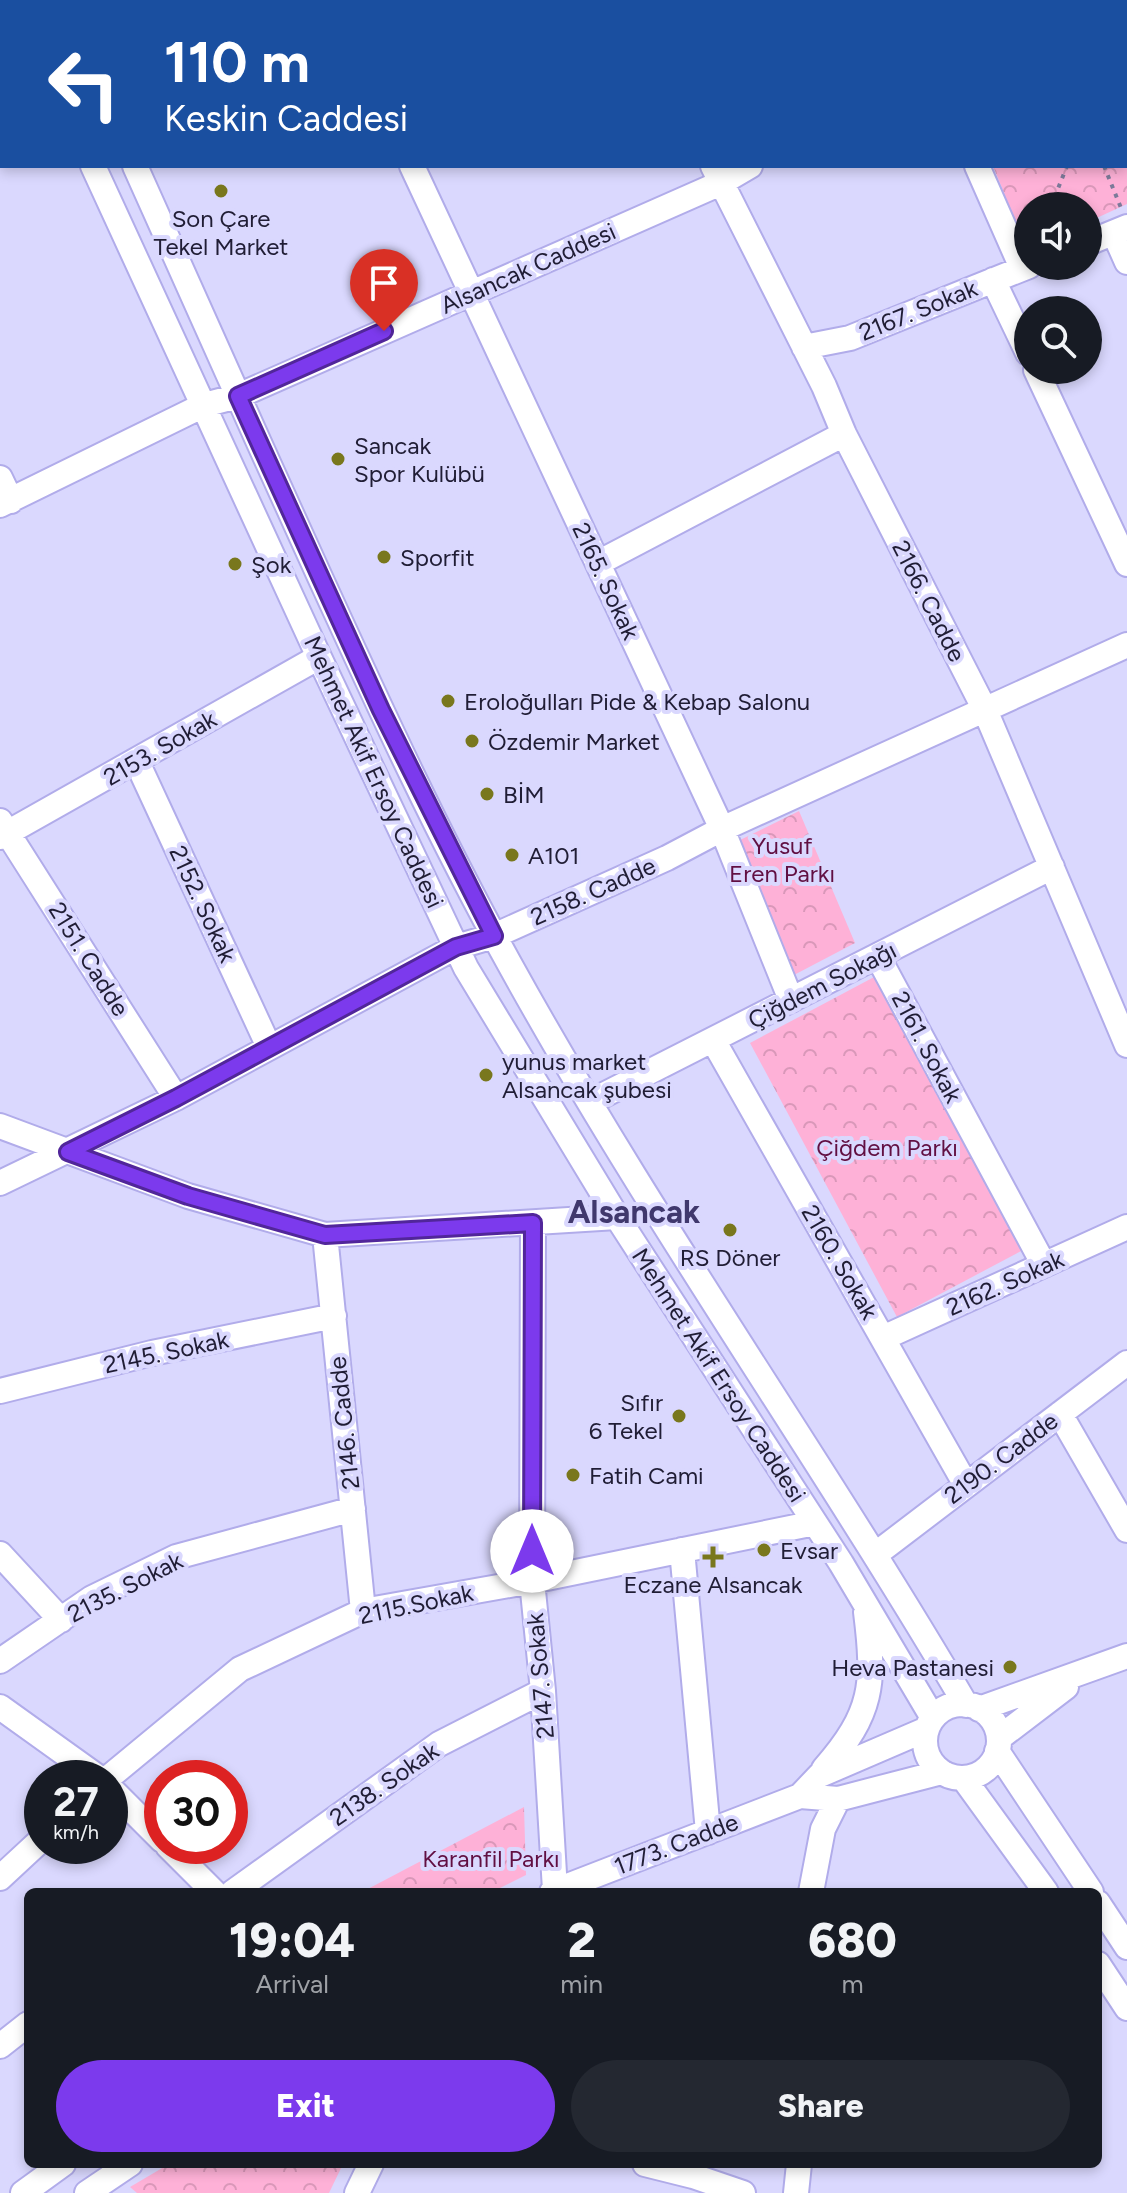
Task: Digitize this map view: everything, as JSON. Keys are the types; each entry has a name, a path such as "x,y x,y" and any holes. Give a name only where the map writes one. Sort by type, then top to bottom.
{"street":[{"name":"Mehmet Akif Ersoy Caddesi","path":"94,168 466,968 617,1217 864,1601 930,1724"},
{"name":"Mehmet Akif Ersoy Caddesi","path":"136,168 381,710 494,936 698,1279 972,1707"},
{"name":"2165. Sokak","path":"413,168 722,829 791,1000"},
{"name":"Alsancak Caddesi","path":"6,503 204,405 238,396 471,293 717,174 742,168"},
{"path":"978,168 1014,244"},
{"name":"2166. Cadde","path":"717,174 844,434 985,710 1127,1045"},
{"path":"1102,234 1121,222 1127,262"},
{"name":"2167. Sokak","path":"804,347 850,338 1014,271"},
{"path":"993,280 1014,324"},
{"path":"1043,384 1127,564"},
{"path":"598,563 844,434"},
{"path":"0,478 6,503"},
{"name":"2158. Cadde","path":"0,1183 176,1098 456,947 494,936 1127,645"},
{"name":"2153. Sokak","path":"3,830 137,762 319,657"},
{"name":"2152. Sokak","path":"137,762 269,1047"},
{"name":"2151. Cadde","path":"3,830 176,1098"},
{"name":"Çiğdem Sokağı","path":"590,1102 1052,867"},
{"name":"2161. Sokak","path":"878,957 1044,1265"},
{"name":"2160. Sokak","path":"713,1040 966,1485"},
{"path":"0,1126 188,1196 325,1235 617,1217"},
{"name":"2147. Sokak","path":"533,1223 532,1581 543,1691 553,1888"},
{"name":"2162. Sokak","path":"883,1338 1127,1227"},
{"name":"2146. Cadde","path":"325,1235 363,1611"},
{"name":"2145. Sokak","path":"0,1391 152,1353 334,1316"},
{"name":"2190. Cadde","path":"876,1554 1127,1363"},
{"path":"1060,1414 1127,1530"},
{"name":"2135. Sokak","path":"0,1661 92,1598 176,1557 353,1509"},
{"name":"2115.Sokak","path":"128,1761 240,1669 363,1611 532,1581 815,1523"},
{"path":"682,1550 708,1832"},
{"path":"0,1554 61,1620"},
{"path":"820,1775 860,1719 871,1682 864,1601"},
{"path":"972,1707 1127,1656"},
{"path":"953,1775 986,1770 998,1745 1083,1673"},
{"name":"2138. Sokak","path":"239,1888 439,1744 543,1691"},
{"path":"1043,1888 953,1775 933,1764 927,1754 925,1741 930,1724 954,1705 972,1707 989,1716 998,1745 1088,1888"},
{"path":"0,1707 74,1760"},
{"name":"1773. Cadde","path":"561,1888 800,1796 820,1775 930,1724"},
{"name":"1773. Cadde","path":"800,1796 838,1799 953,1775"},
{"path":"812,1888 823,1829 838,1799"},
{"path":"128,1806 144,1822"},
{"path":"0,1878 24,1856"},
{"path":"186,1864 210,1888"},
{"path":"1102,1909 1127,1947"},
{"path":"1102,1970 1127,2008"},
{"path":"0,2046 24,2027"},
{"path":"23,2193 57,2168"},
{"path":"87,2193 124,2168"},
{"path":"357,2193 369,2168"},
{"path":"661,2168 743,2193"},
{"path":"796,2193 799,2168"}],"path":[{"path":"1057,192 1066,168"},
{"path":"1105,168 1121,222"}],"green space":[{"path":"994,168 1127,168 1127,204 1102,216 1102,192 1014,192 1014,218"},
{"name":"Yusuf Eren Parkı","path":"799,811 855,943 794,975 736,842"},
{"name":"Çiğdem Parkı","path":"876,976 1023,1250 897,1317 750,1043"},
{"name":"Karanfil Parkı","path":"524,1807 526,1875 500,1888 370,1888"},
{"path":"162,2168 341,2168 329,2193 137,2193 130,2187"}],"place":[{"name":"Son Çare Tekel Market","path":"221,191"},
{"name":"Sancak Spor Kulübü","path":"338,459"},
{"name":"Sporfit","path":"384,557"},
{"name":"Şok","path":"235,564"},
{"name":"Eroloğulları Pide & Kebap Salonu","path":"448,701"},
{"name":"Özdemir Market","path":"472,741"},
{"name":"BİM","path":"487,794"},
{"name":"A101","path":"512,855"},
{"name":"yunus market Alsancak şubesi","path":"486,1075"},
{"name":"RS Döner","path":"730,1230"},
{"name":"Sıfır 6 Tekel","path":"679,1416"},
{"name":"Fatih Cami","path":"573,1475"},
{"name":"Evsar","path":"764,1550"},
{"name":"Eczane Alsancak","path":"713,1557"},
{"name":"Heva Pastanesi","path":"1010,1667"}],"district":[{"name":"Alsancak","path":"634,1212"}],"route":[{"path":"384,331 238,396 381,710 494,936 456,947 176,1098 68,1152 188,1196 325,1235 533,1223 532,1551"}]}
